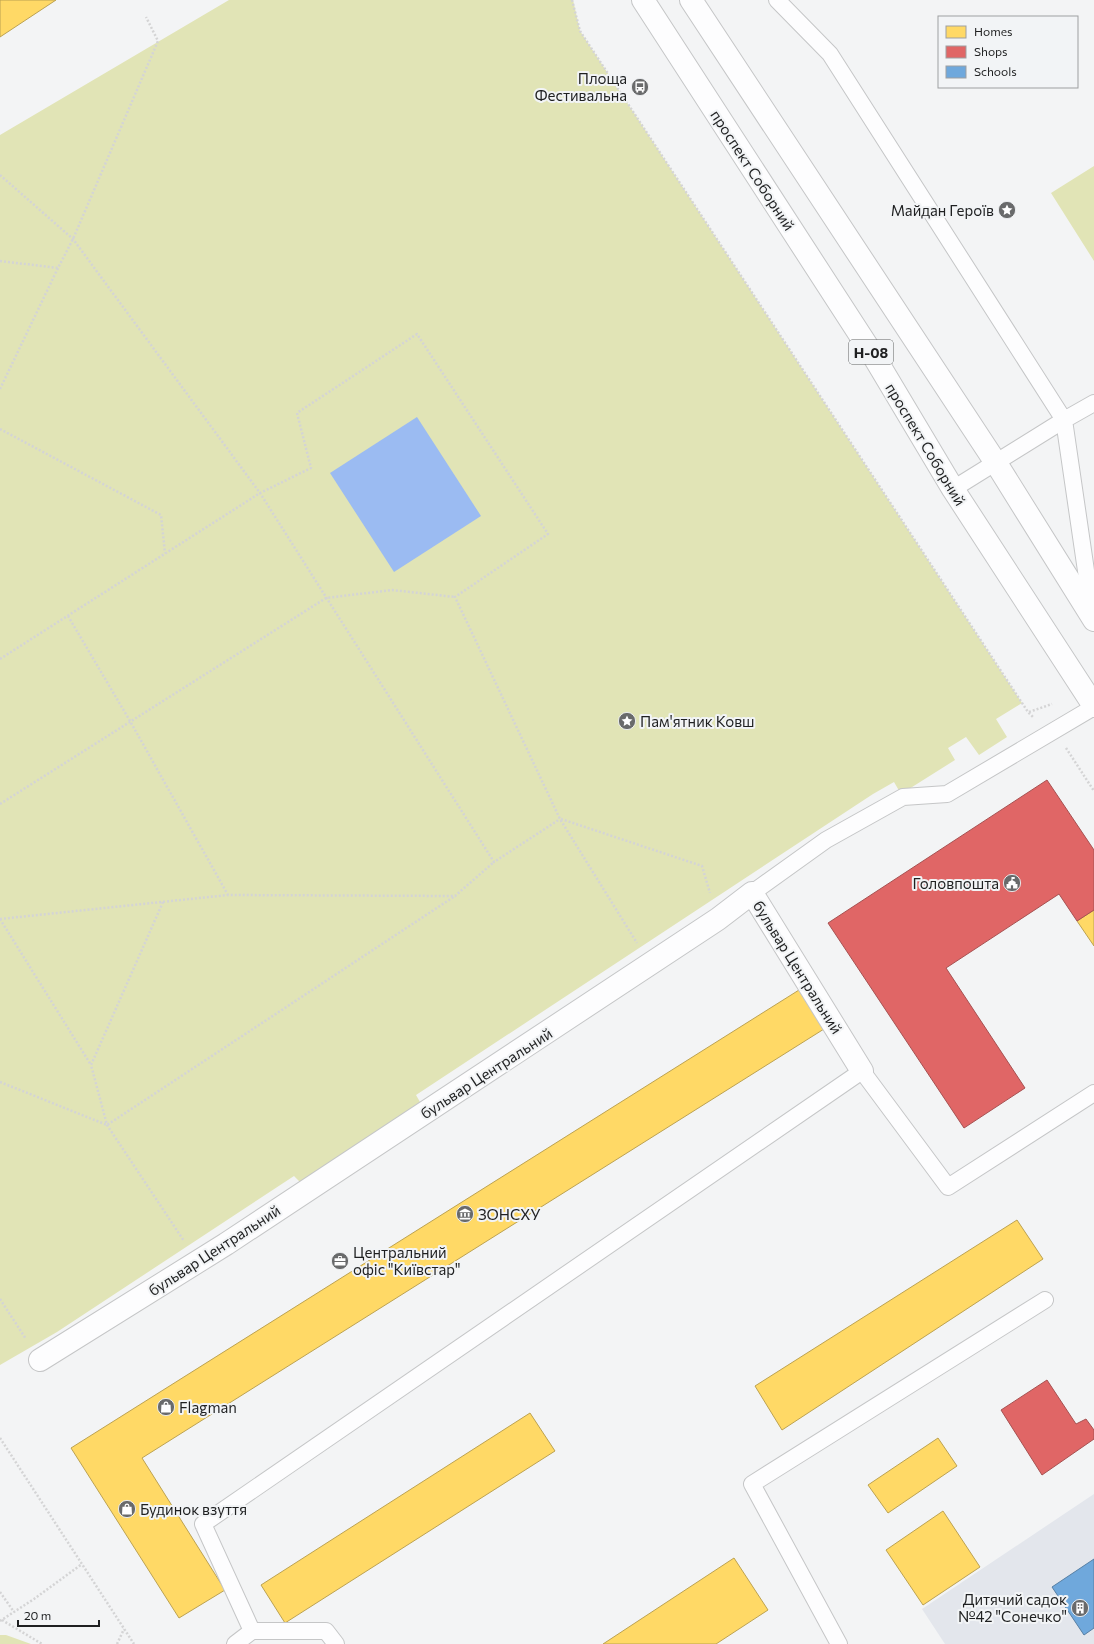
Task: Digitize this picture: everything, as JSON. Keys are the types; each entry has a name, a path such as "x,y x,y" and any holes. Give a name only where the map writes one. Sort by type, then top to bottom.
{"main road":[{"name":"проспект Соборний","path":"643,0 873,355 953,489 1094,706"},
{"path":"660,0 664,34"},
{"name":"Н-08","path":"690,0 996,463 1094,620"},
{"name":"бульвар Центральний","path":"40,1360 198,1262 718,919 752,893 862,1071"}],"lane":[{"path":"776,0 830,54 1064,420 1094,620"},
{"path":"953,489 1094,403"},
{"path":"752,893 826,840 903,797 947,794 1094,706"},
{"path":"252,1631 203,1524 862,1071 948,1187 1094,1093"},
{"path":"839,1644 752,1484 1045,1300"},
{"path":"235,1644 252,1631 326,1631 336,1644"}],"path":[{"path":"572,0 580,31 1022,702"},
{"path":"0,389 73,239 158,41 146,17"},
{"path":"0,174 73,239 260,493 494,862"},
{"path":"0,261 58,268"},
{"path":"0,659 260,493 311,468 297,413 417,334 548,534 455,597 392,590 326,598 0,804"},
{"path":"0,429 161,515 165,553"},
{"path":"455,597 560,819 650,964"},
{"path":"68,616 130,721 228,895"},
{"path":"107,1125 455,896 494,862 560,819"},
{"path":"560,819 702,866 718,919"},
{"path":"198,1262 107,1125 92,1065 0,919 228,895 455,896"},
{"path":"92,1065 163,902"},
{"path":"0,1082 107,1125"},
{"path":"0,1299 40,1360"},
{"path":"0,1438 134,1644"},
{"path":"42,1644 1,1620 82,1564"},
{"path":"0,1592 14,1612"},
{"path":"117,1644 124,1629"}],"shaded area":[{"path":"1094,1494 1094,1644 945,1644 922,1609"}],"green space":[{"path":"229,0 573,0 580,31 1022,703 996,719 1007,737 979,755 966,737 948,748 955,760 901,794 894,782 873,794 416,1095 420,1102 300,1182 294,1176 57,1332 0,1365 0,135"},
{"path":"1094,166 1094,261 1051,193"},
{"path":"0,1635 6,1635 31,1644 0,1644"}],"water":[{"path":"417,417 481,516 394,572 330,473"}],"building: Homes":[{"path":"0,0 56,0 0,37"},
{"path":"1094,910 1094,946 1077,921"},
{"path":"799,990 824,1029 142,1458 225,1590 179,1618 71,1448"},
{"path":"1017,1220 1043,1259 782,1430 755,1386"},
{"path":"530,1413 555,1451 285,1623 261,1585"},
{"path":"938,1438 957,1466 888,1513 868,1485"},
{"path":"943,1511 980,1567 923,1605 886,1550"},
{"path":"734,1558 768,1610 716,1644 603,1644"}],"building: Shops":[{"path":"1047,780 1094,850 1094,910 1077,921 1059,894 946,968 1025,1088 964,1128 828,923"},
{"path":"1047,1380 1076,1424 1086,1419 1094,1430 1094,1439 1042,1475 1001,1410"}],"building: Schools":[{"name":"Дитячий садок №42 \"Сонечко\"","path":"1094,1559 1094,1628 1084,1635 1052,1587"}],"place":[{"name":"Площа Фестивальна","path":"640,87"},
{"name":"Майдан Героїв","path":"1007,210"},
{"name":"Пам'ятник Ковш","path":"627,721"},
{"name":"Головпошта","path":"1012,883"},
{"name":"ЗОНСХУ","path":"465,1214"},
{"name":"Центральний офіс \"Київстар\"","path":"340,1261"},
{"name":"Flagman","path":"166,1407"},
{"name":"Будинок взуття","path":"127,1509"},
{"name":"Дитячий садок №42 \"Сонечко\"","path":"1080,1608"}]}
